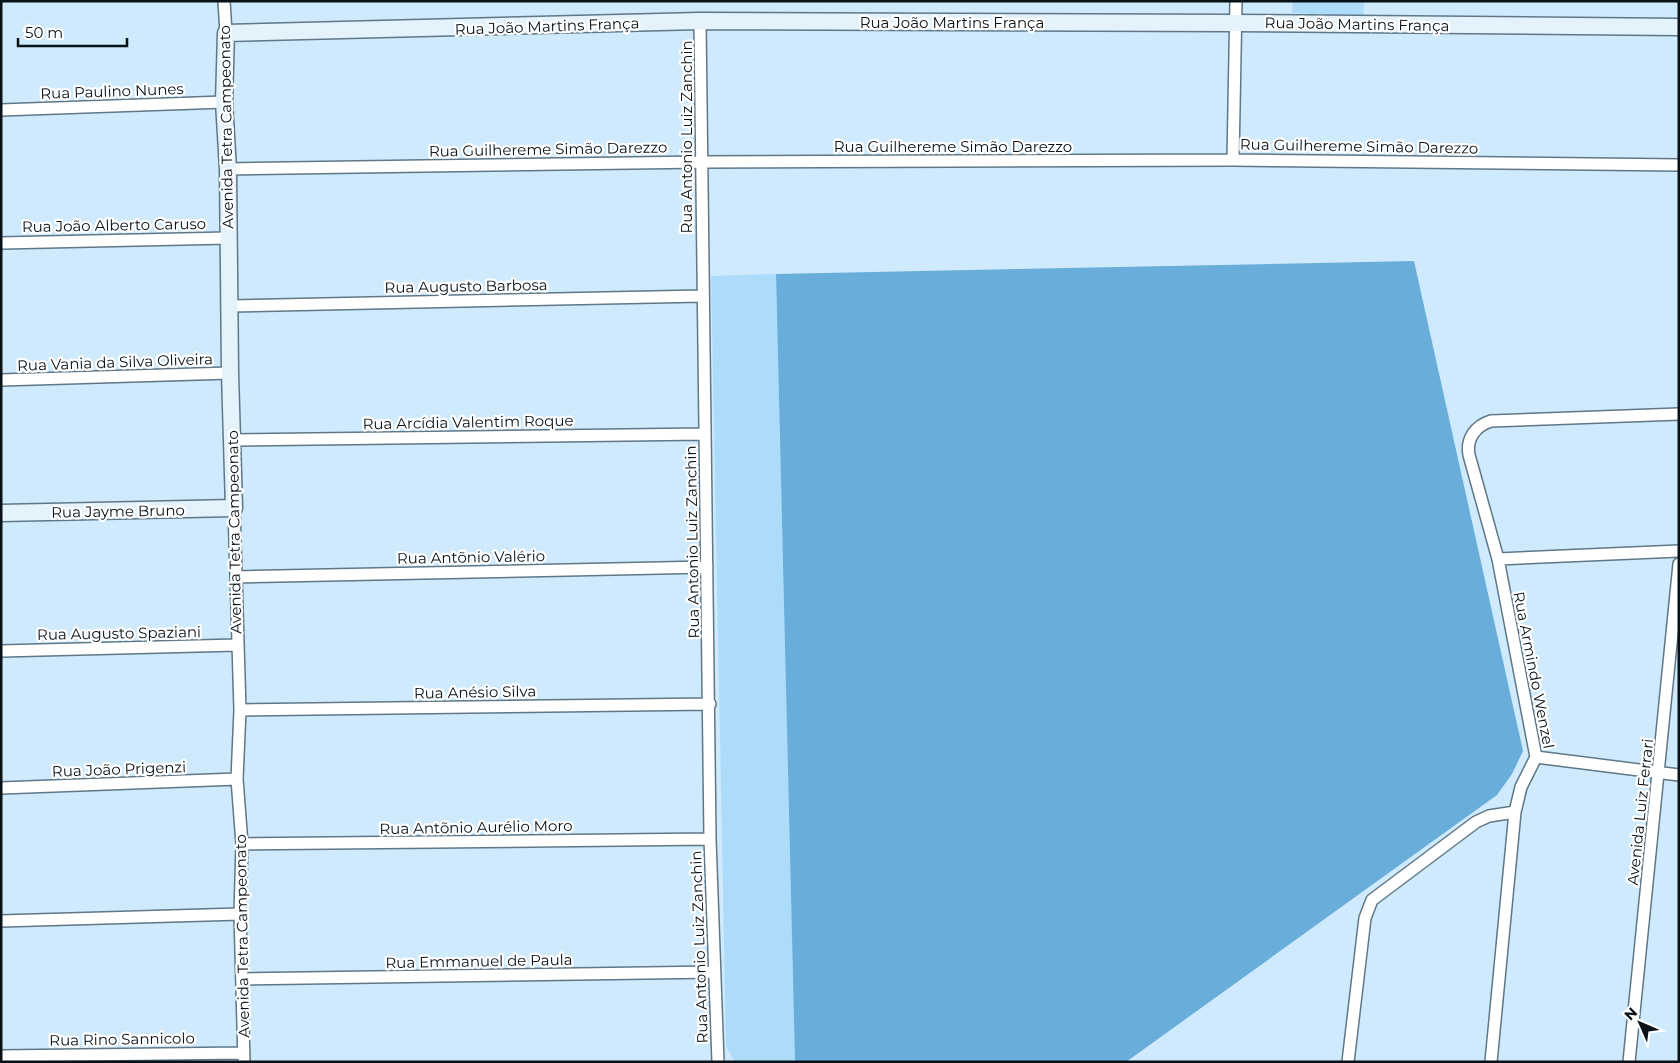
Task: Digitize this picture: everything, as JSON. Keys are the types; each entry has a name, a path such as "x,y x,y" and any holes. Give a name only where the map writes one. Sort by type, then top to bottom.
{"main road":[{"name":"Rua João Martins França","path":"226,33 700,21 1235,22 1679,27"},
{"name":"Avenida Tetra Campeonato","path":"226,33 224,102 228,169 230,373 234,508"},
{"name":"Rua Jayme Bruno","path":"1,514 234,508"}],"street":[{"name":"Avenida Tetra Campeonato","path":"224,1 226,33"},
{"path":"1233,160 1236,1"},
{"name":"Rua Antonio Luiz Zanchin","path":"700,21 704,434 710,704 710,839 718,1062"},
{"name":"Rua Paulino Nunes","path":"1,110 224,102"},
{"name":"Rua Guilhereme Simão Darezzo","path":"228,169 702,162 1233,160 1679,165"},
{"name":"Rua João Alberto Caruso","path":"1,243 228,238"},
{"name":"Rua Augusto Barbosa","path":"230,306 702,296"},
{"name":"Rua Vania da Silva Oliveira","path":"1,380 230,373"},
{"name":"Rua Armindo Wenzel","path":"1491,1062 1515,812 1521,787 1536,757 1498,559 1468,446 1473,433 1482,424 1491,421 1679,414"},
{"name":"Rua Arcídia Valentim Roque","path":"233,440 704,434"},
{"name":"Avenida Tetra Campeonato","path":"234,508 240,710 237,779 242,844 240,914 244,1057"},
{"path":"1498,559 1679,551"},
{"name":"Avenida Luiz Ferrari","path":"1629,1062 1676,637 1679,564"},
{"name":"Rua Antõnio Valério","path":"236,576 707,567"},
{"name":"Rua Augusto Spaziani","path":"1,651 237,645"},
{"name":"Rua Anésio Silva","path":"240,710 710,704"},
{"path":"1536,757 1679,775"},
{"name":"Rua João Prigenzi","path":"1,788 237,779"},
{"path":"1348,1062 1365,918 1372,900 1443,844 1476,822 1489,816 1515,812"},
{"name":"Rua Antõnio Aurélio Moro","path":"242,844 710,839"},
{"path":"1,921 240,914"},
{"name":"Rua Emmanuel de Paula","path":"242,979 716,972"},
{"name":"Rua Rino Sannicolo","path":"1,1056 244,1057"}],"shaded area":[{"path":"1293,1 1364,1 1363,17 1292,13"},
{"path":"1414,261 1523,751 1512,774 1497,795 1126,1062 795,1062 776,274"},
{"path":"776,274 795,1062 735,1062 726,1046 711,276"}]}
